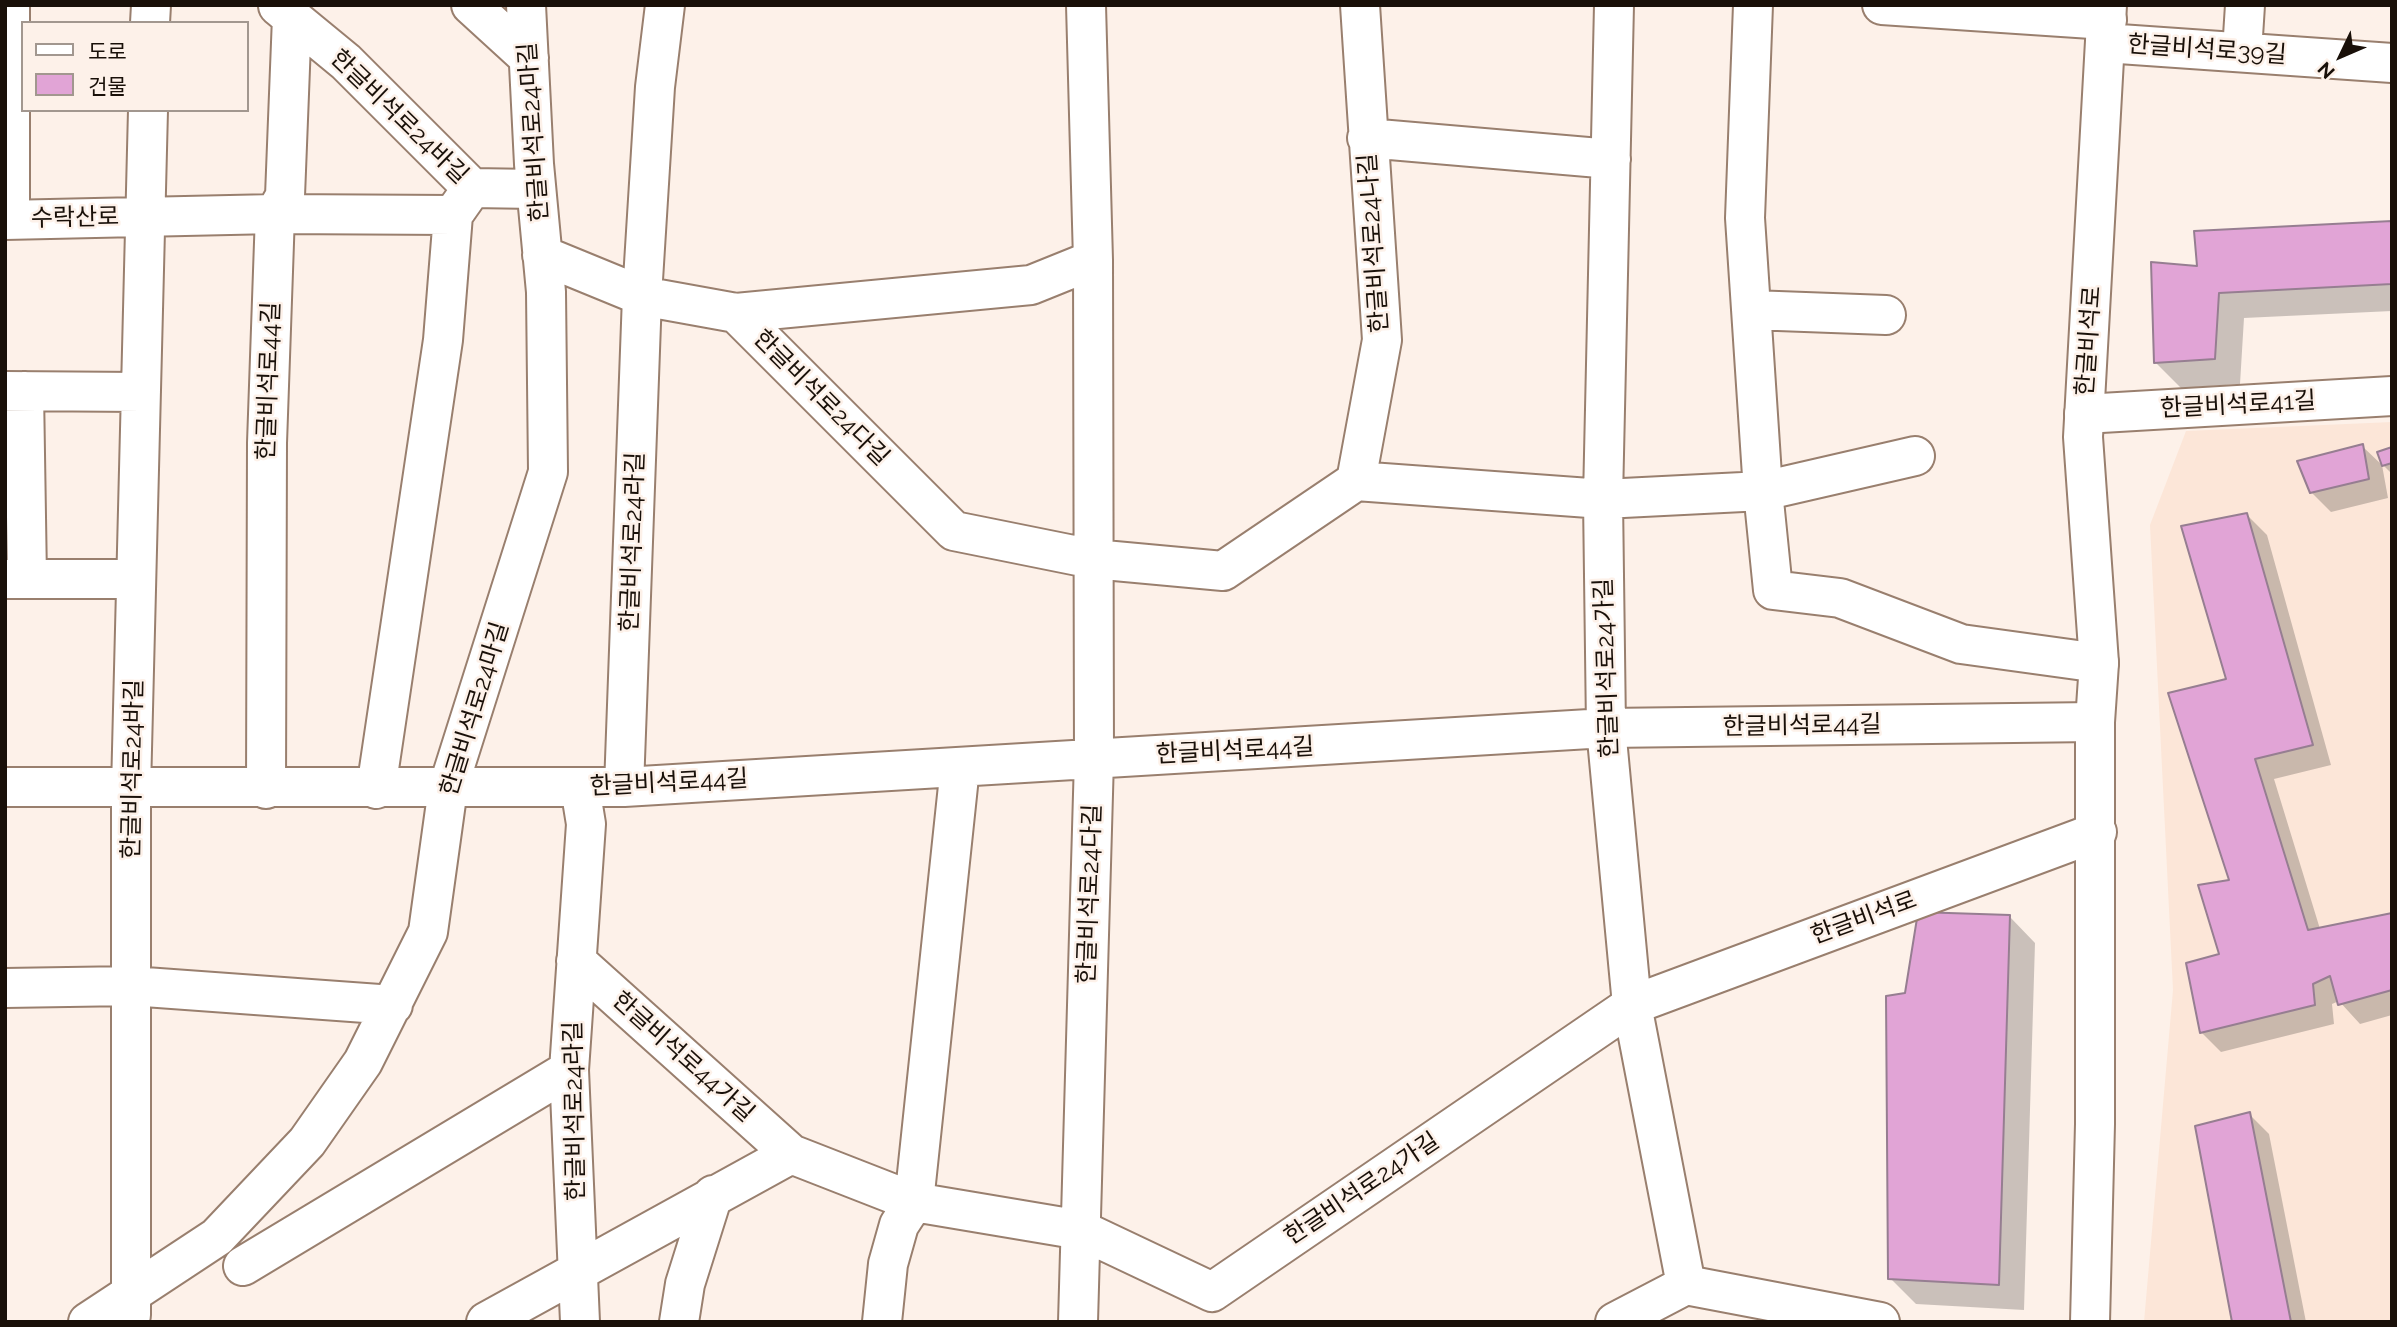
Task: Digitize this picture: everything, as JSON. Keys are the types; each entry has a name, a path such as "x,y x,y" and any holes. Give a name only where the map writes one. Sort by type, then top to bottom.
{"street":[{"path":"8,220 10,5"},
{"path":"471,5 529,58"},
{"name":"한글비석로24마길","path":"88,1322 131,1309 216,1237 307,1142 363,1062 428,932 449,788 548,472 546,292 536,189 526,5"},
{"name":"한글비석로24라길","path":"624,787 642,296 655,87 665,5"},
{"name":"한글비석로24다길","path":"1078,1322 1094,759 1093,260 1086,5"},
{"name":"한글비석로24나길","path":"1356,481 1382,340 1360,5"},
{"name":"한글비석로24가길","path":"1614,5 1603,499 1606,728 1632,1005 1685,1284"},
{"path":"1753,5 1745,218 1763,491 1773,590 1840,598 1961,643 2099,663"},
{"path":"1882,5 2106,23"},
{"path":"2242,52 2245,5"},
{"name":"한글비석로24바길","path":"285,11 346,62 463,202"},
{"name":"한글비석로44길","path":"266,789 267,443 275,214 285,196 285,11"},
{"name":"한글비석로39길","path":"2106,23 2242,52 2392,62"},
{"name":"한글비석로","path":"2090,1322 2095,722 2099,663 2082,437 2106,23"},
{"name":"한글비석로24바길","path":"131,1309 131,789 148,112"},
{"path":"1367,138 1611,159"},
{"name":"한글비석로24바길","path":"145,217 275,214 463,202 536,189"},
{"path":"376,789 463,202"},
{"name":"수락산로","path":"8,220 145,217"},
{"path":"542,255 642,296"},
{"name":"한글비석로24다길","path":"642,296 736,313 1031,285 1093,260"},
{"path":"1751,310 1886,315"},
{"name":"한글비석로24다길","path":"736,313 954,531 1093,559"},
{"path":"136,579 16,579 14,391 141,392"},
{"name":"한글비석로41길","path":"2084,414 2392,396"},
{"path":"1093,559 1223,571 1356,481 1603,499 1763,491 1915,456"},
{"name":"한글비석로44길","path":"5,787 624,787 1606,728 2095,722"},
{"path":"882,1322 888,1264 899,1225 914,1202 960,767"},
{"name":"한글비석로24라길","path":"580,787 586,824 569,1070 580,1322"},
{"name":"한글비석로","path":"1632,1005 2096,832"},
{"name":"한글비석로44가길","path":"576,961 791,1154 914,1202"},
{"path":"5,988 131,986 393,1005"},
{"name":"한글비석로24가길","path":"1081,1230 1217,1307 1632,1005"},
{"path":"243,1266 569,1070"},
{"path":"486,1322 578,1268 791,1154"},
{"path":"679,1322 685,1284 713,1195"},
{"path":"914,1202 1081,1230"},
{"path":"1615,1322 1685,1284 1880,1322"}],"shaded area":[{"path":"2392,422 2392,1322 2144,1322 2173,990 2150,525 2186,431"}],"building":[{"path":"2392,221 2392,284 2219,293 2215,359 2154,363 2151,262 2197,266 2194,231"},
{"path":"2363,444 2369,479 2310,493 2297,461"},
{"path":"2392,447 2392,463 2382,466 2377,452"},
{"path":"2247,513 2313,745 2255,759 2308,930 2392,913 2392,990 2338,1005 2330,976 2313,984 2315,1005 2200,1033 2186,963 2219,954 2198,885 2229,880 2168,693 2226,679 2181,526"},
{"path":"1918,912 2010,915 1999,1285 1888,1279 1886,996 1905,993"},
{"path":"2250,1112 2291,1322 2232,1322 2195,1126"}]}
